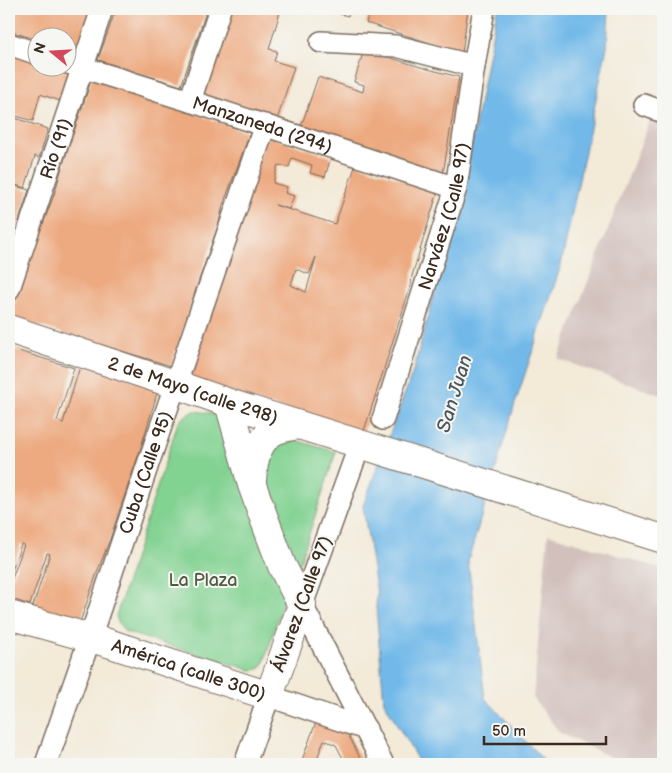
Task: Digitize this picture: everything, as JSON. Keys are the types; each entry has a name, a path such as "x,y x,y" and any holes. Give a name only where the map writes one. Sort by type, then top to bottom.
{"main road":[{"name":"2 de Mayo (calle 298)","path":"9,329 229,403 368,447 518,493 662,533"},
{"path":"229,403 264,521 282,566 302,605"},
{"path":"252,485 255,455 266,437 280,428 300,425"},
{"name":"Álvarez (Calle 97)","path":"269,696 302,605"},
{"name":"América (calle 300)","path":"9,615 90,638 269,696"}],"street":[{"name":"Río (91)","path":"78,60 102,9"},
{"path":"190,101 220,9"},
{"name":"Narváez (Calle 97)","path":"383,419 456,188 484,9"},
{"path":"321,42 396,46 474,66"},
{"path":"9,44 28,51"},
{"name":"Manzaneda (294)","path":"78,67 190,101 456,188"},
{"name":"Río (91)","path":"9,289 71,78"},
{"name":"Cuba (Calle 95)","path":"46,764 265,126"},
{"name":"Álvarez (Calle 97)","path":"302,605 368,447"},
{"path":"302,605 383,764"},
{"name":"Álvarez (Calle 97)","path":"245,764 269,696"},
{"name":"América (calle 300)","path":"269,696 366,729"}],"shaded area":[{"path":"651,118 663,124 663,396 558,359"},
{"path":"548,534 663,569 663,764 625,764 560,733 533,698"}],"green space":[{"name":"La Plaza","path":"194,411 221,415 285,596 264,663 262,667 257,669 251,670 125,632 116,616 178,422"},
{"path":"298,441 336,452 299,565 276,510 266,465 268,455 273,448 281,444"}],"water":[{"name":"San Juan","path":"497,9 609,9 607,47 561,265 514,407 468,561 485,698 547,764 420,764 384,702 376,607 377,594 363,506 414,369 467,169"}],"building":[{"path":"9,9 95,9 78,54 78,28 28,28 28,37 9,31"},
{"path":"116,9 207,9 181,86 98,60"},
{"path":"229,9 281,9 269,49 277,51 274,61 294,67 277,120 200,95"},
{"path":"330,9 350,9 348,16 329,11"},
{"path":"370,9 468,9 462,53 366,23"},
{"path":"364,50 459,77 443,174 301,127 318,77 363,92 364,85 354,82"},
{"path":"9,52 28,58 28,78 70,78 63,102 40,94 33,121 9,114"},
{"path":"92,78 250,133 223,205 219,223 171,366 10,317 54,195"},
{"path":"9,116 48,129 39,158 35,156 25,188 9,183"},
{"path":"267,136 331,157 325,177 310,173 312,165 292,158 289,167 278,165 273,183 287,187 285,193 294,196 289,209 275,205 335,224 356,164 438,191 412,276 411,285 363,434 183,377","holes":["316,257 306,292 291,285 296,269 309,274"]},
{"path":"9,184 29,190 9,252"},
{"path":"9,348 74,368 57,421 63,423 81,363 159,387 141,447 78,628 30,615 50,554 47,553 30,605 9,598 9,587 24,545 21,544 9,579"},
{"path":"316,722 345,730 363,764 346,764 336,745 324,740 315,764 303,764 302,760"}]}
